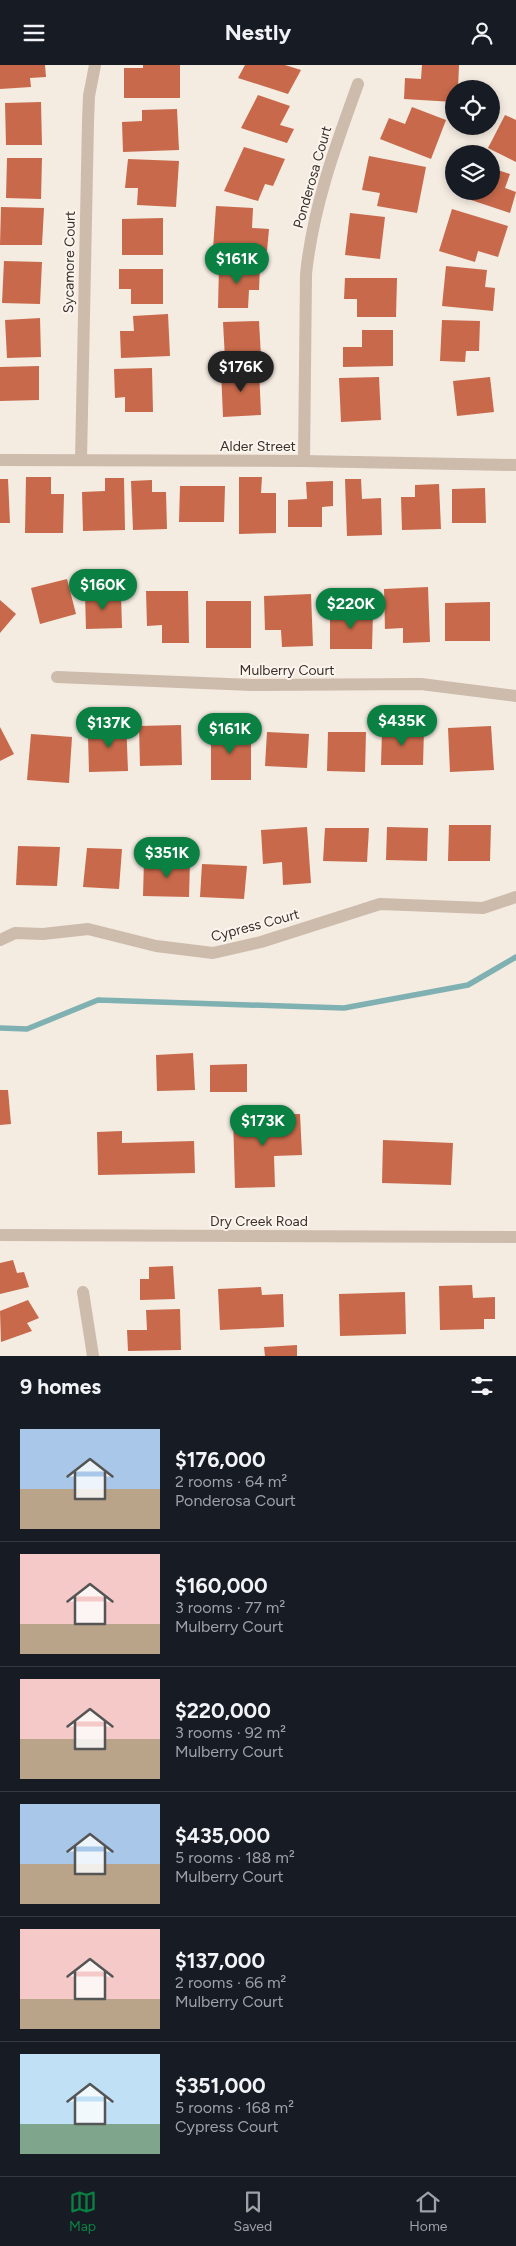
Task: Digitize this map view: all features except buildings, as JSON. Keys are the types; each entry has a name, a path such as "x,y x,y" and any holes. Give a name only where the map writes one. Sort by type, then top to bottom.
{"street":[{"name":"Sycamore Court","path":"81,461 88,122 89,96 95,65"},
{"name":"Ponderosa Court","path":"304,461 306,274 309,245 317,206 331,157 358,84"},
{"name":"Alder Street","path":"0,461 304,461 516,465"},
{"name":"Mulberry Court","path":"57,677 252,685 421,684 516,696"},
{"name":"Cypress Court","path":"0,940 15,933 43,934 88,929 156,946 213,953 261,942 380,904 483,908 516,897"},
{"name":"Dry Creek Road","path":"2,1235 516,1237"},
{"path":"83,1292 93,1356"}],"waterway":[{"path":"0,1028 27,1029 98,1000 344,1008 468,985 516,957"}]}
